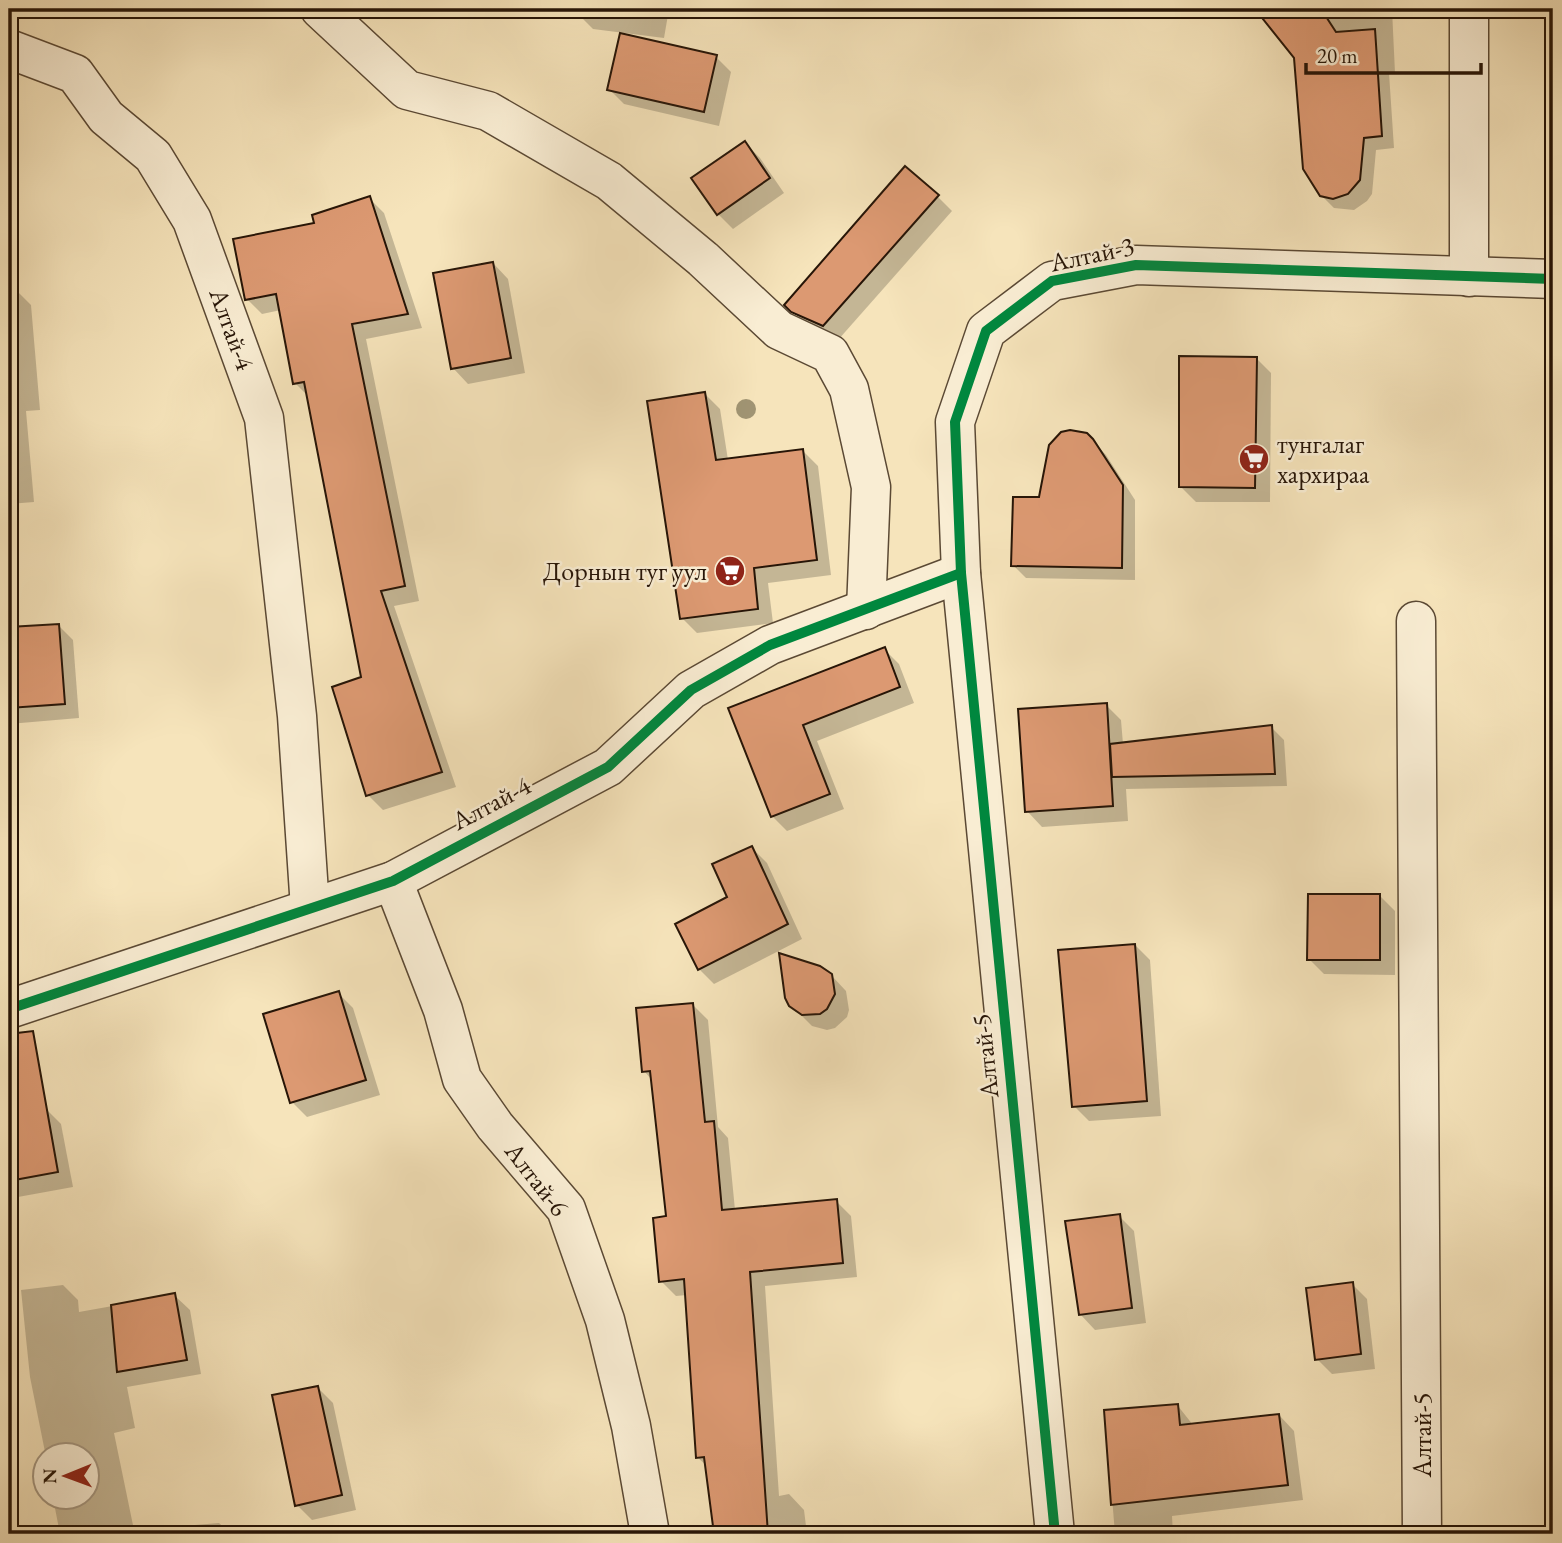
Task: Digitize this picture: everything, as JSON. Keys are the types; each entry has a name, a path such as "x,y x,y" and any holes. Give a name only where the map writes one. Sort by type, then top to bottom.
{"street":[{"path":"320,9 407,90 488,111 609,180 703,258 779,330 830,354 849,389 871,487 866,610"},
{"path":"1469,9 1469,277"},
{"name":"Алтай-4","path":"9,49 75,74 106,117 153,156 192,220 264,418 297,716 310,908"},
{"name":"Алтай-3","path":"961,573 955,422 986,331 1052,281 1136,265 1553,279"},
{"name":"Алтай-4","path":"9,1009 393,881 608,767 691,690 770,645 961,573"},
{"name":"Алтай-5","path":"961,573 1055,1534"},
{"name":"Алтай-5","path":"1416,621 1422,1534"},
{"name":"Алтай-6","path":"393,881 443,1010 462,1079 495,1126 566,1209 605,1320 631,1426 650,1534"}],"building":[{"path":"1255,9 1321,9 1336,32 1375,29 1382,136 1364,138 1360,180 1348,194 1333,199 1320,196 1303,169 1294,58"},
{"path":"620,33 717,55 704,112 607,90"},
{"path":"745,141 770,178 717,215 691,178"},
{"path":"905,166 939,195 823,326 791,312 784,305"},
{"path":"370,196 408,314 352,324 405,586 381,591 442,772 366,796 332,687 361,677 304,382 293,384 276,294 245,300 233,239 314,223 312,215"},
{"path":"493,262 511,358 451,369 433,273"},
{"path":"1179,356 1257,357 1255,488 1179,487"},
{"path":"705,392 716,460 803,449 817,560 754,568 758,609 680,619 647,401"},
{"path":"1070,430 1087,433 1093,439 1123,485 1122,568 1011,566 1013,497 1039,497 1049,445 1061,432"},
{"path":"59,624 65,704 9,708 9,627"},
{"path":"885,647 900,687 803,725 830,794 771,817 728,708"},
{"path":"1107,703 1113,806 1025,812 1018,709"},
{"path":"1272,725 1275,774 1112,777 1110,744"},
{"path":"752,846 788,924 698,970 675,924 727,897 712,864"},
{"path":"1308,894 1380,894 1380,960 1307,960"},
{"path":"1135,944 1147,1101 1072,1107 1058,950"},
{"path":"779,953 820,966 832,974 835,994 827,1009 820,1014 802,1015 789,1006 785,998"},
{"path":"339,991 366,1080 290,1103 263,1014"},
{"path":"693,1003 705,1122 714,1121 722,1210 837,1199 843,1263 750,1272 768,1534 714,1534 704,1457 696,1458 684,1279 659,1282 653,1218 666,1216 650,1071 642,1072 636,1008"},
{"path":"33,1031 58,1172 9,1181 9,1034"},
{"path":"1120,1214 1132,1308 1079,1315 1065,1221"},
{"path":"1353,1282 1361,1354 1315,1360 1306,1288"},
{"path":"175,1293 187,1360 117,1372 111,1305"},
{"path":"318,1386 342,1495 295,1506 272,1395"},
{"path":"1178,1404 1180,1425 1279,1414 1288,1485 1111,1505 1104,1410"}],"cycle path":[{"path":"1055,1534 961,573 955,422 986,331 1052,281 1136,265 1553,279"},
{"path":"9,1009 393,881 608,767 691,690 770,645 961,573"}],"place":[{"name":"тунгалаг хархираа","path":"1254,459"},
{"name":"Дорнын туг уул","path":"730,571"}]}
